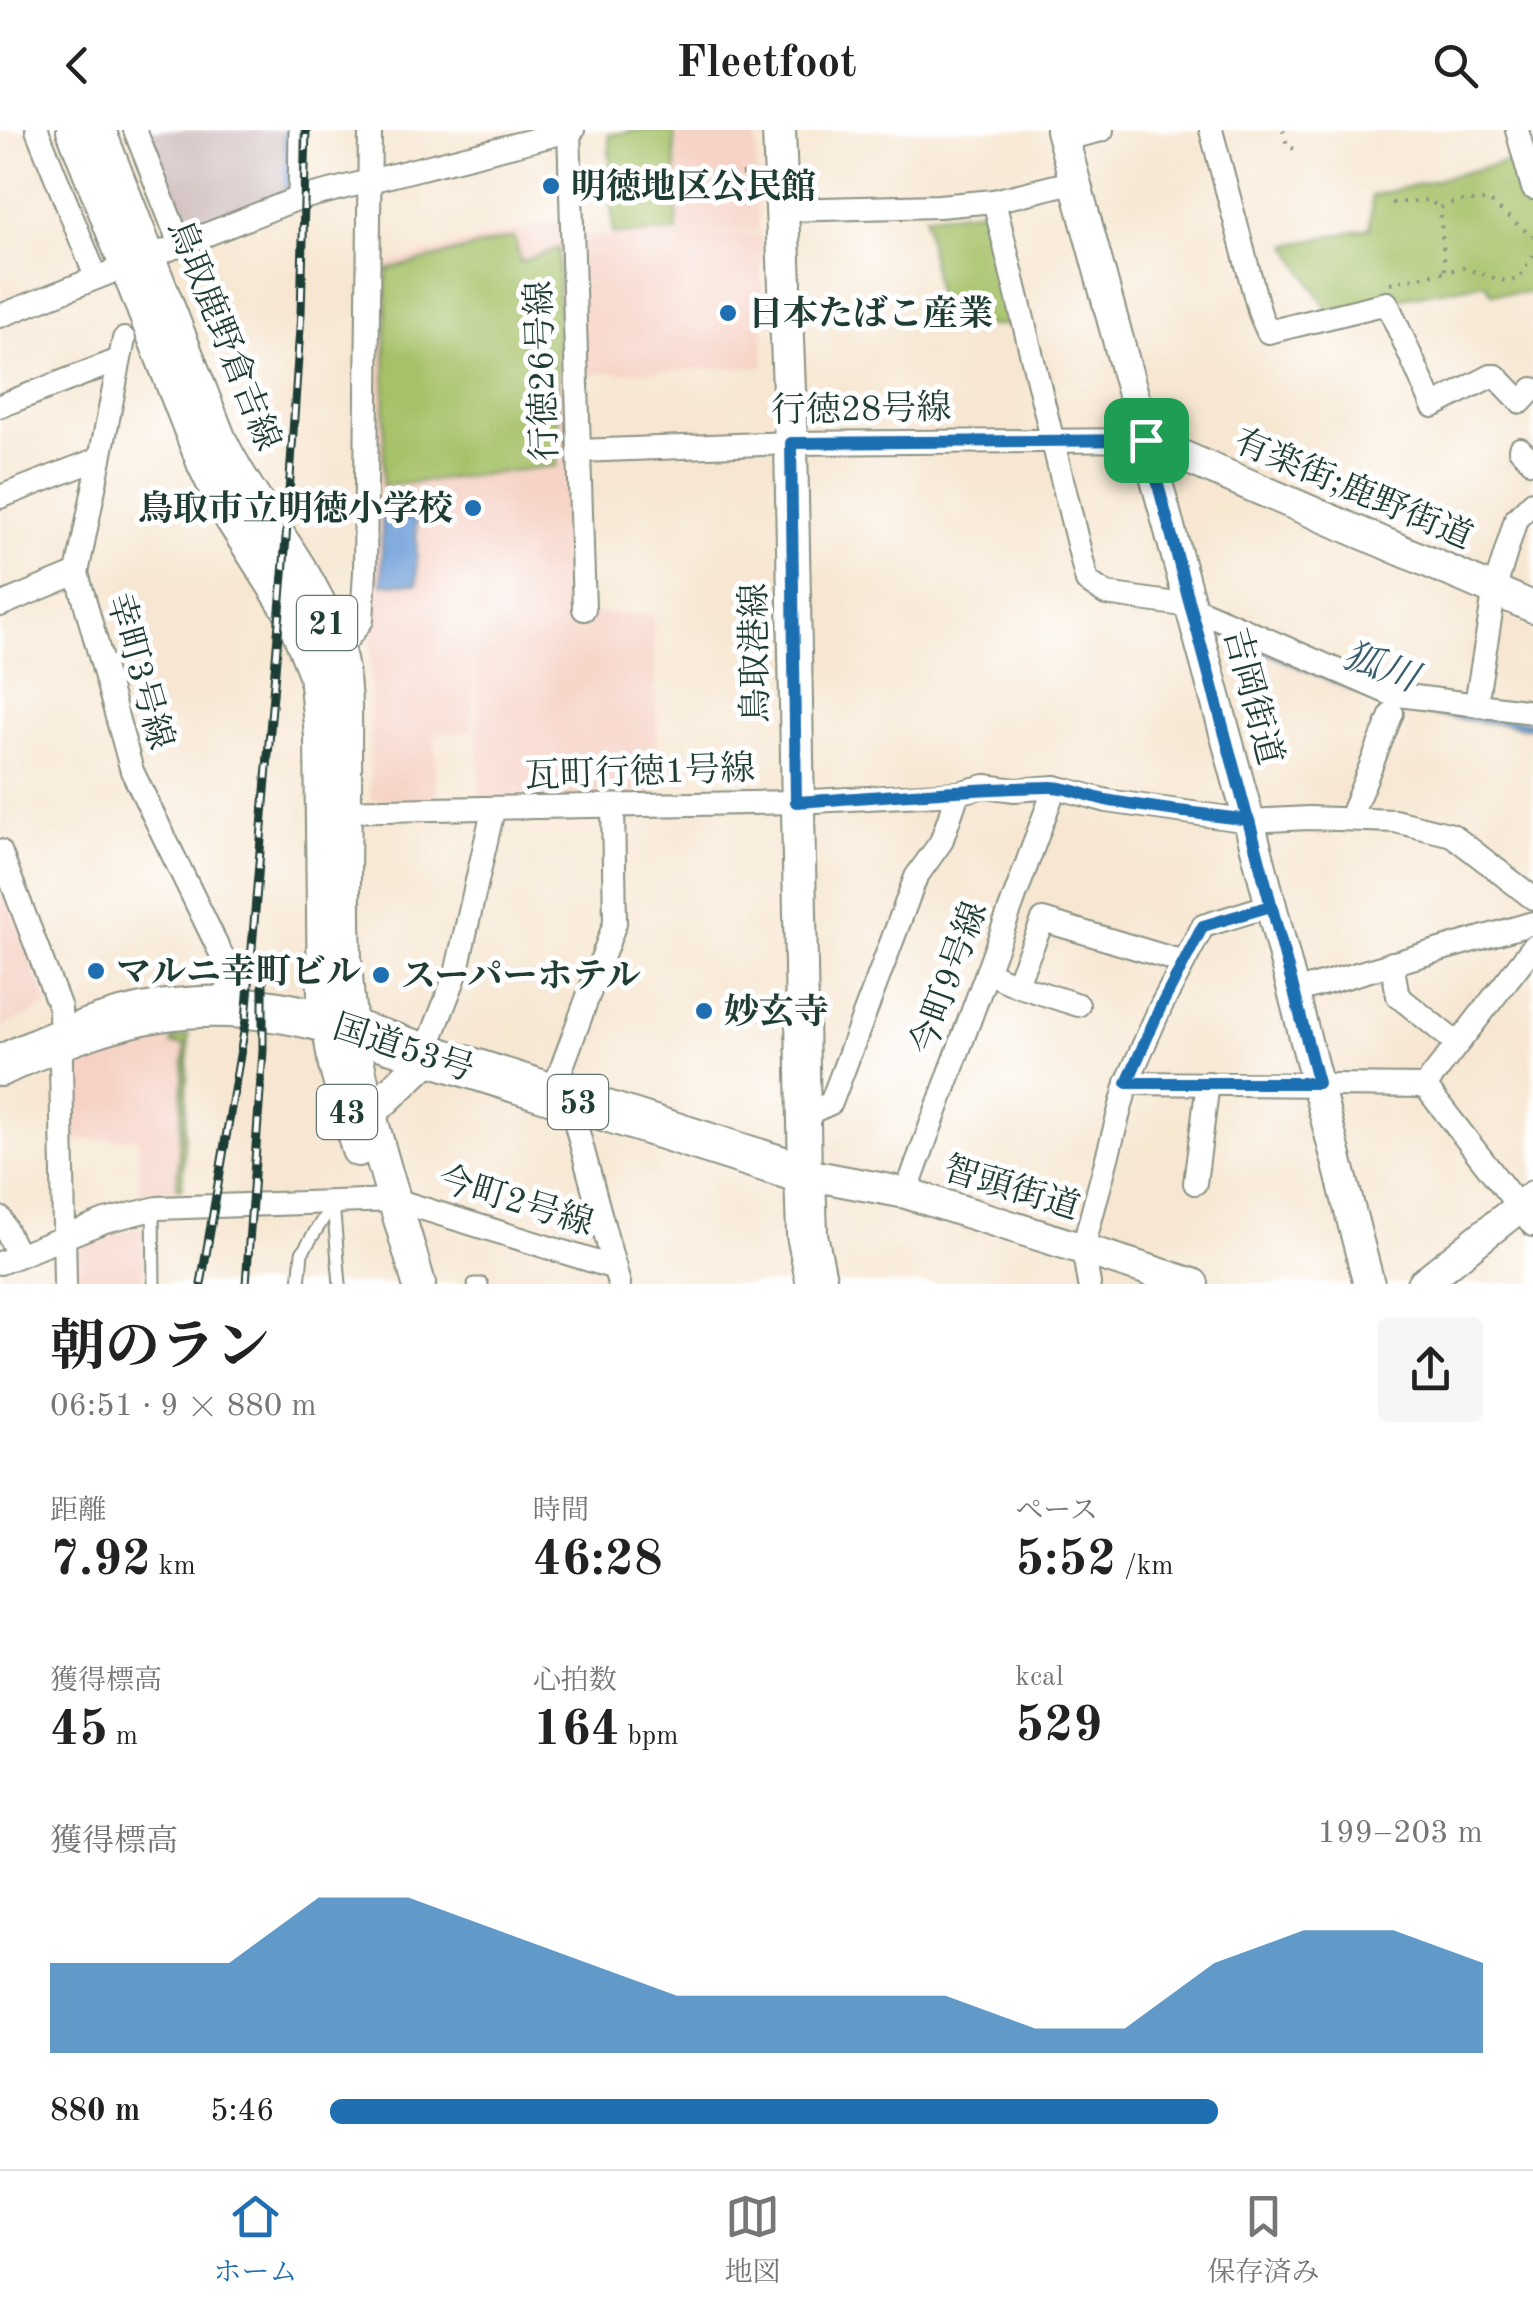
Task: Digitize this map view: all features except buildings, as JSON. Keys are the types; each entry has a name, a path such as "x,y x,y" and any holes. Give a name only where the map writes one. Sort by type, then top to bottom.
{"highway":[{"name":"国道53号","path":"0,1066 62,1038 130,1016 228,1004 280,1010 805,1174"},
{"path":"805,1174 807,1234 817,1284"}],"main road":[{"name":"鳥取鹿野倉吉線","path":"74,130 204,465 290,613 312,664 334,811 344,945 339,1026"},
{"name":"鳥取鹿野倉吉線","path":"99,130 124,266 244,485 306,580 338,650 345,709 334,811"},
{"name":"鳥取港線","path":"779,130 791,443 805,1174"},
{"name":"43","path":"339,1026 371,1112 396,1284"},
{"name":"43","path":"339,1026 340,1089 419,1284"},
{"path":"371,1112 428,1054"}],"street":[{"path":"37,130 124,266"},
{"path":"135,130 180,244"},
{"path":"338,650 362,620 365,572 370,130"},
{"path":"0,316 294,200 570,130"},
{"name":"行徳26号線","path":"570,130 584,609"},
{"path":"1062,134 1102,130"},
{"path":"1211,130 1268,332 1388,303 1433,406 1474,382 1496,376 1522,402 1533,389"},
{"path":"1517,130 1533,188"},
{"name":"吉岡街道","path":"1062,134 1249,820 1369,1284"},
{"path":"783,210 939,206 994,200 1076,181"},
{"path":"994,200 1087,580 1106,594 1190,606 1391,694 1533,712"},
{"name":"幸町3号線","path":"0,406 122,350 77,573 132,771 230,970 228,1004"},
{"name":"行徳28号線","path":"579,451 791,443 1146,440"},
{"name":"有楽街;鹿野街道","path":"1146,440 1533,607"},
{"path":"0,497 98,459"},
{"path":"1476,704 1495,588 1516,519 1533,502"},
{"path":"0,605 77,573"},
{"path":"1350,818 1392,712"},
{"name":"瓦町行徳1号線","path":"334,811 796,802 958,793 985,786 1015,790 1055,787 1107,800 1249,820 1395,821 1452,835 1533,898"},
{"name":"今町9号線","path":"906,1193 1055,787"},
{"path":"804,1115 832,1104 916,877 941,842 958,793"},
{"path":"612,807 615,923 560,1097 617,1276"},
{"path":"428,1054 456,974 493,810"},
{"path":"0,852 60,1008 64,1284"},
{"path":"1089,1284 1082,1248 1127,1083 1184,962 1203,926 1271,906"},
{"path":"1016,984 1043,920 1184,962"},
{"path":"1294,992 1533,924"},
{"path":"1425,1086 1533,947"},
{"path":"1392,963 1398,996 1456,1044"},
{"path":"987,972 1078,1005"},
{"path":"1127,1083 1425,1086 1528,1210 1422,1284"},
{"path":"1195,1183 1208,1083"},
{"name":"智頭街道","path":"805,1174 906,1193 1193,1284"},
{"name":"今町2号線","path":"9,1259 64,1236 153,1209 384,1201 617,1276"},
{"path":"0,1218 9,1259"}],"lane":[{"path":"294,130 294,200"},
{"path":"299,1284 302,1253 333,1203"},
{"path":"333,1203 340,1284"},
{"path":"153,1209 154,1284"},
{"path":"474,1284 482,1284"}],"path":[{"path":"1284,130 1287,145 1294,150"},
{"path":"710,175 764,174"},
{"path":"1392,203 1429,200 1440,208 1445,270"},
{"path":"1440,208 1457,201 1489,201 1533,237"},
{"path":"1381,305 1379,286 1445,270 1474,268 1508,282 1519,278 1533,256"}],"shaded area":[{"path":"143,130 289,130 290,187 283,196 195,232 180,226"},
{"path":"676,130 756,130 759,231 679,232"},
{"name":"鳥取市立明徳小学校","path":"563,219 577,613 653,615 659,796 480,798 474,642 472,732 435,733 436,800 374,801 370,799 371,625 379,265"},
{"path":"761,233 764,367 583,374 579,236"},
{"path":"0,879 49,1006 0,1028"},
{"path":"190,1035 182,1189 139,1193 138,1139 68,1140 67,1075 75,1062"},
{"path":"143,1225 145,1284 69,1284 69,1249"}],"green space":[{"path":"674,130 677,232 613,234 609,135"},
{"path":"1518,159 1533,199 1533,293 1492,293 1485,283 1328,311 1288,245 1370,228 1372,196"},
{"path":"986,210 1016,324 942,328 925,216"},
{"path":"514,237 521,262 559,248 557,466 383,486 387,270"},
{"path":"189,1035 182,1188 177,1189 185,1045 172,1044 172,1039"}],"water":[{"path":"382,518 416,518 417,584 382,584"},
{"path":"1212,622 1397,702 1533,722 1533,728 1401,711 1215,631"}],"waterway":[{"path":"286,130 287,186"},
{"path":"196,225 226,214"}],"railway":[{"path":"201,1284 246,1020 286,538 301,313 306,130"},
{"path":"246,1284 263,1051 263,972"}],"place":[{"name":"明徳地区公民館","path":"551,186"},
{"name":"日本たばこ産業","path":"728,313"},
{"name":"鳥取市立明徳小学校","path":"473,508"},
{"name":"マルニ幸町ビル","path":"96,971"},
{"name":"スーパーホテル","path":"381,975"},
{"name":"妙玄寺","path":"704,1011"}],"route":[{"path":"1146,440 791,443 796,802 958,793 985,786 1015,790 1055,787 1107,800 1249,820 1318,1083 1127,1083 1203,926 1271,906 1249,820 1146,440"}],"water label":[{"name":"狐川","path":"1381,666"}]}
